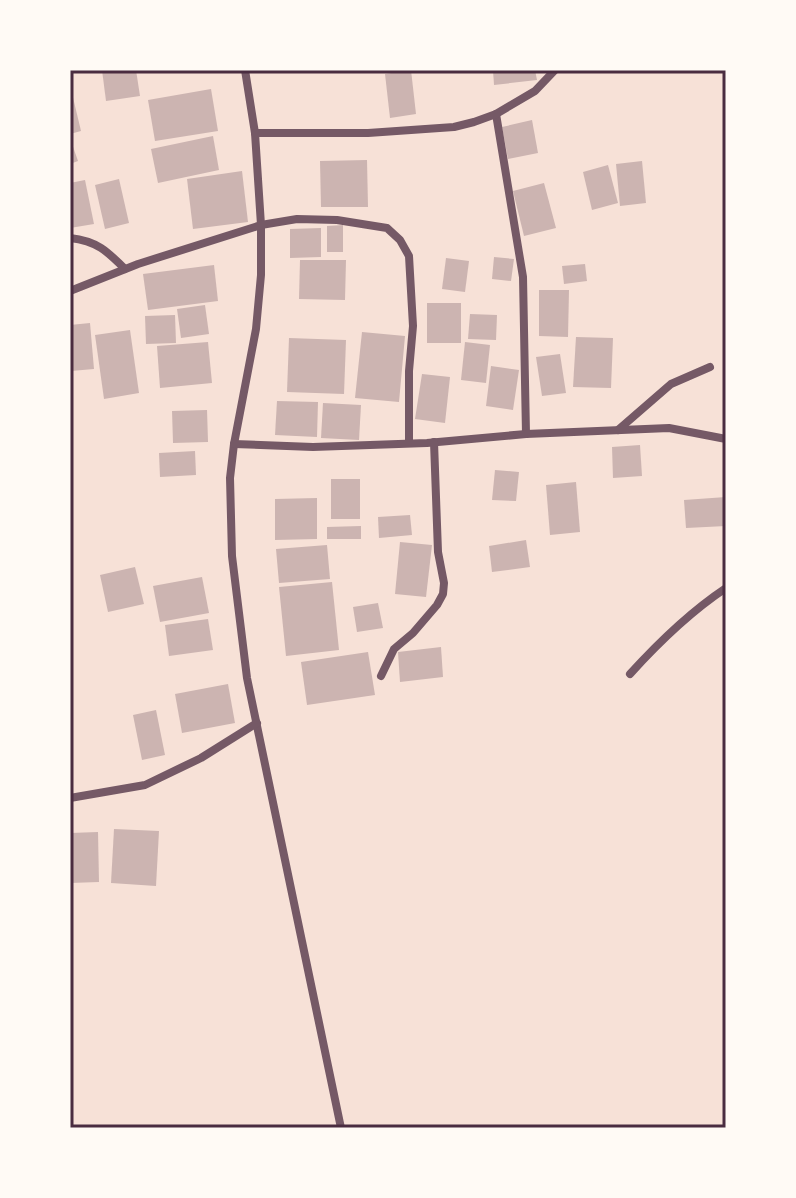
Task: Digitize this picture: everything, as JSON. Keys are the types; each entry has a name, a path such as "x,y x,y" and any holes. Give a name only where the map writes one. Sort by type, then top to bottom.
{"street":[{"path":"245,70 255,133 261,275 256,329 230,478 232,556 247,678 341,1128"},
{"path":"255,133 368,133 440,128 474,122 496,114 535,91 555,70"},
{"path":"496,114 523,277 526,434"},
{"path":"70,291 125,269 261,225 297,219 337,220 387,228 400,240 409,256 413,326 409,371 409,443"},
{"path":"70,238 85,240 106,249 125,269"},
{"path":"617,430 671,384 710,367"},
{"path":"234,444 313,447 669,428 726,439"},
{"path":"381,676 394,649 413,633 443,594 437,537 434,442"},
{"path":"630,674 659,642 726,588"},
{"path":"70,798 145,785 201,758 257,723"}],"building":[{"path":"102,70 136,70 140,96 106,101"},
{"path":"411,70 416,114 390,118 385,74"},
{"path":"493,70 535,70 537,80 494,85"},
{"path":"70,85 81,131 70,134"},
{"path":"211,89 218,131 155,141 148,100"},
{"path":"532,120 538,153 508,159 502,127"},
{"path":"213,136 219,170 158,183 151,149"},
{"path":"70,138 78,161 70,164"},
{"path":"367,160 368,207 321,207 320,161"},
{"path":"642,161 646,203 620,206 616,164"},
{"path":"608,165 618,203 592,210 583,172"},
{"path":"242,171 248,222 193,229 187,179"},
{"path":"119,179 129,223 105,229 95,185"},
{"path":"85,180 94,224 70,228 70,183"},
{"path":"544,183 556,228 524,236 513,191"},
{"path":"343,225 343,252 327,252 327,226"},
{"path":"321,228 321,257 290,258 290,229"},
{"path":"494,257 514,259 511,281 492,279"},
{"path":"446,258 469,261 465,292 442,289"},
{"path":"300,260 346,260 345,300 299,299"},
{"path":"585,264 587,281 564,284 562,266"},
{"path":"214,265 218,301 148,310 143,274"},
{"path":"539,290 569,290 568,337 539,336"},
{"path":"427,303 461,303 461,343 427,343"},
{"path":"205,305 209,334 181,338 177,309"},
{"path":"470,314 497,315 496,340 468,339"},
{"path":"175,315 176,343 146,344 145,316"},
{"path":"90,323 94,369 71,371 70,325"},
{"path":"130,330 139,393 104,399 95,335"},
{"path":"362,332 405,336 399,402 355,398"},
{"path":"576,337 613,338 611,388 573,387"},
{"path":"289,338 346,340 344,394 287,392"},
{"path":"208,342 212,383 160,388 157,346"},
{"path":"465,342 490,345 486,383 461,380"},
{"path":"560,354 566,393 542,396 536,357"},
{"path":"491,366 519,370 513,410 486,406"},
{"path":"422,374 450,377 445,423 415,419"},
{"path":"277,401 318,402 317,437 275,435"},
{"path":"323,403 361,405 359,440 321,438"},
{"path":"207,410 208,442 173,443 172,411"},
{"path":"640,445 642,476 613,478 612,447"},
{"path":"195,451 196,475 160,477 159,453"},
{"path":"495,470 519,472 516,501 492,500"},
{"path":"331,479 360,479 360,519 331,519"},
{"path":"576,482 580,532 550,535 546,485"},
{"path":"726,497 726,526 686,528 684,500"},
{"path":"317,498 317,539 275,540 275,499"},
{"path":"410,515 412,535 379,538 378,517"},
{"path":"361,526 361,539 327,539 327,527"},
{"path":"526,540 530,567 492,572 489,546"},
{"path":"400,542 432,545 426,597 395,594"},
{"path":"327,545 330,579 279,583 276,549"},
{"path":"135,567 144,604 108,612 100,575"},
{"path":"202,577 209,613 160,622 153,586"},
{"path":"332,582 339,650 286,656 279,587"},
{"path":"378,603 383,628 357,632 353,607"},
{"path":"208,619 213,650 169,656 165,625"},
{"path":"441,647 443,677 400,682 398,652"},
{"path":"368,652 375,695 307,705 301,662"},
{"path":"228,684 235,723 182,733 175,694"},
{"path":"156,710 165,755 142,760 133,715"},
{"path":"114,829 159,831 156,886 111,883"},
{"path":"98,832 99,882 70,883 70,833"}]}
